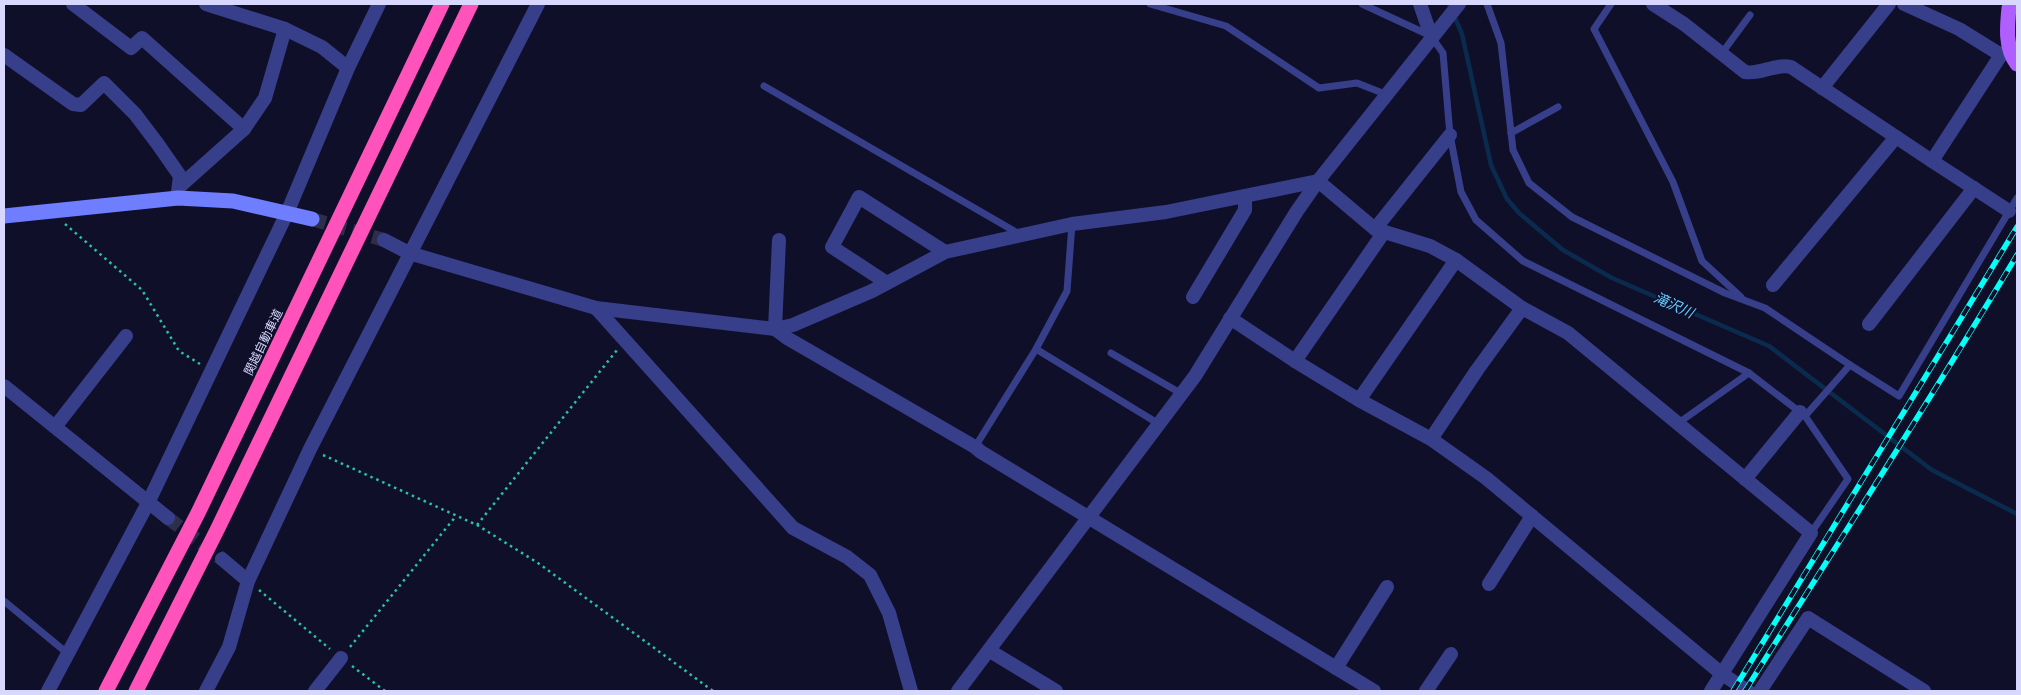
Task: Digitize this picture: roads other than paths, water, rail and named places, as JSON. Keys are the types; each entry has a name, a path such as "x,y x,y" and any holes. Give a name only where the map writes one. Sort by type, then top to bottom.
{"highway":[{"name":"関越自動車道","path":"106,691 198,513 442,4"},
{"path":"136,691 218,528 471,4"}],"main road":[{"path":"2010,57 2007,27 2011,4"}],"street":[{"path":"73,4 131,48 142,38 244,129"},
{"path":"206,4 285,29 322,47 348,68"},
{"path":"48,691 67,652 148,503 287,213 348,68 380,4"},
{"path":"206,691 229,647 248,581 310,449 538,4"},
{"path":"1420,4 1432,36"},
{"path":"958,691 990,651 1195,376 1318,181 1385,94 1459,4"},
{"path":"1822,88 1889,4"},
{"path":"1904,4 1959,29 2010,57 1932,161"},
{"path":"1658,5 1745,72 1752,73 1778,65 1791,67 2009,211"},
{"path":"178,192 244,129 265,98 285,29"},
{"path":"4,55 72,104 81,106 104,83 135,114 180,176 178,192"},
{"path":"1295,361 1380,230 1450,135"},
{"path":"1773,285 1896,137"},
{"path":"384,240 409,253 596,308 775,329 793,325 872,292 945,252 1072,224 1166,212 1318,181 1380,230 1430,246 1456,260 1522,308 1568,333 1811,533 1711,691"},
{"path":"1869,324 1974,188"},
{"path":"4,216 51,212 178,192 233,201 312,219"},
{"path":"887,283 832,247 859,196 945,252"},
{"path":"1193,297 1245,210 1245,196"},
{"path":"775,329 780,240"},
{"path":"1359,400 1456,260"},
{"path":"596,308 793,528 847,557 870,574 889,613 911,691"},
{"path":"1431,439 1477,370 1522,308"},
{"path":"1230,318 1359,400 1431,439 1486,478 1722,674 1748,691"},
{"path":"775,329 811,353 975,446 981,452 1374,691"},
{"path":"55,427 126,336"},
{"path":"4,386 168,518"},
{"path":"1745,479 1803,414"},
{"path":"1489,584 1532,516"},
{"path":"222,559 248,581"},
{"path":"1336,668 1388,587"},
{"path":"1760,691 1808,618 1924,691"},
{"path":"990,651 1056,691"},
{"path":"1426,691 1451,654"},
{"path":"315,691 342,658"}],"lane":[{"path":"1150,4 1226,26 1319,88 1358,83 1385,94"},
{"path":"1362,4 1432,36 1443,53 1450,135 1461,192 1476,220 1523,261 1749,373 1803,414 1848,480 1811,533"},
{"path":"1487,4 1501,43 1513,150 1529,183 1572,217 1725,293 1765,308 1900,396 2017,198"},
{"path":"1611,4 1594,29 1673,182 1702,261 1744,300"},
{"path":"1722,53 1750,15"},
{"path":"764,86 1021,235"},
{"path":"1511,133 1558,107"},
{"path":"975,446 1036,349 1067,291 1072,224"},
{"path":"1036,349 1159,424"},
{"path":"1111,353 1182,394"},
{"path":"1803,414 1822,398 1850,365"},
{"path":"1677,424 1749,373"},
{"path":"4,600 67,652"}],"waterway":[{"name":"滝沢川","path":"1449,4 1462,34 1491,165 1507,199 1519,213 1563,250 1612,278 1769,346 1932,470 2017,514"}],"tunnel":[{"path":"312,219 384,240"},
{"path":"168,518 222,559"}],"railway":[{"path":"1733,691 2017,227"},
{"path":"1745,691 2017,255"}]}
